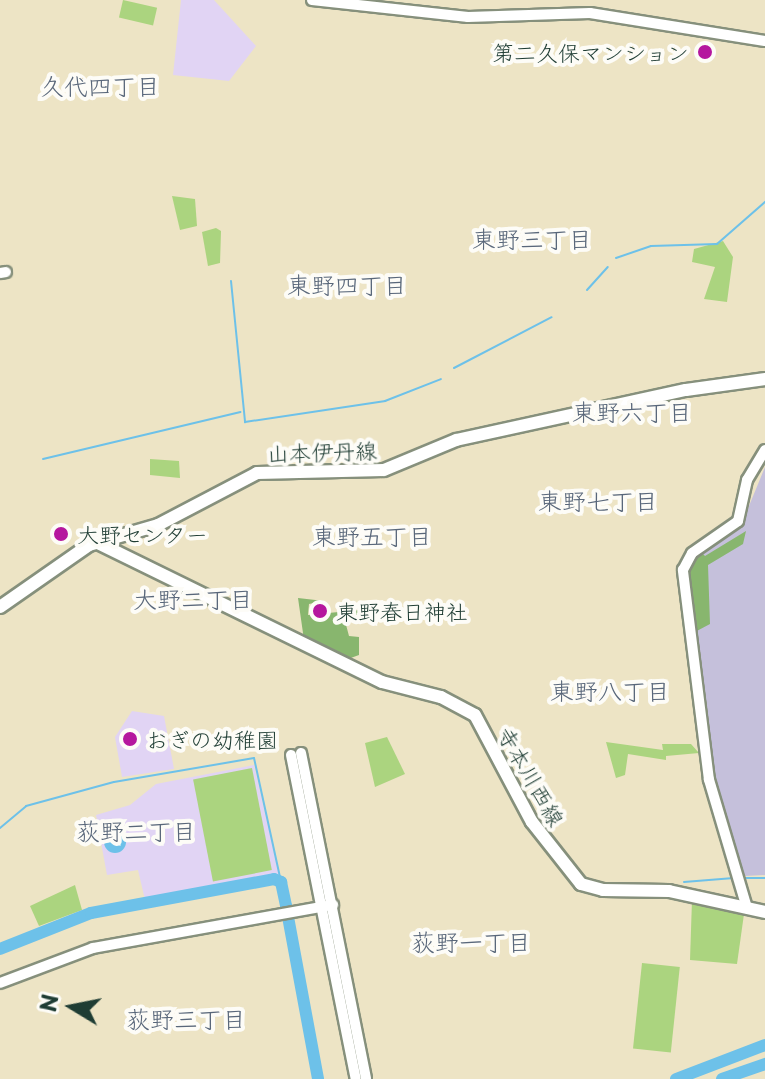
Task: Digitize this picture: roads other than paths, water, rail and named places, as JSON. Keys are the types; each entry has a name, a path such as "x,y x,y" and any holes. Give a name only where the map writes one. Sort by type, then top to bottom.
{"main road":[{"name":"山本伊丹線","path":"0,607 96,542 158,525 257,473 384,470 456,440 686,390 765,379"},
{"name":"寺本川西線","path":"96,542 382,682 441,697 475,715 532,822 581,884 603,890 669,891 765,912"}],"street":[{"path":"312,0 468,17 590,13 765,41"},
{"path":"747,908 709,780 683,570 692,553 738,521 747,480 765,450"},
{"path":"296,754 349,1014 366,1079"},
{"path":"0,983 93,948 328,906"},
{"path":"349,1014 356,1079"}],"water":[{"path":"115,831 123,834 126,842 123,850 115,853 107,850 104,842 107,834"}],"waterway":[{"path":"616,258 651,246 717,244 765,202"},
{"path":"587,290 608,267"},
{"path":"231,281 245,422 385,401 441,379"},
{"path":"454,368 552,317"},
{"path":"43,459 240,412"},
{"path":"0,828 26,806 114,782 254,758 281,882"},
{"path":"684,882 734,878"},
{"path":"745,878 765,878"},
{"path":"0,949 91,913 274,879 281,882 318,1079"},
{"path":"676,1079 765,1045"},
{"path":"722,1079 765,1064"}],"place":[{"name":"第二久保マンション","path":"705,52"},
{"name":"大野センター","path":"61,534"},
{"name":"東野春日神社","path":"320,611"},
{"name":"おぎの幼稚園","path":"130,739"}],"district":[{"name":"久代四丁目","path":"100,86"},
{"name":"東野三丁目","path":"532,239"},
{"name":"東野四丁目","path":"347,285"},
{"name":"東野六丁目","path":"632,412"},
{"name":"東野七丁目","path":"598,501"},
{"name":"東野五丁目","path":"372,536"},
{"name":"大野二丁目","path":"193,599"},
{"name":"東野八丁目","path":"610,691"},
{"name":"荻野二丁目","path":"136,831"},
{"name":"荻野一丁目","path":"471,942"},
{"name":"荻野三丁目","path":"186,1019"}]}
